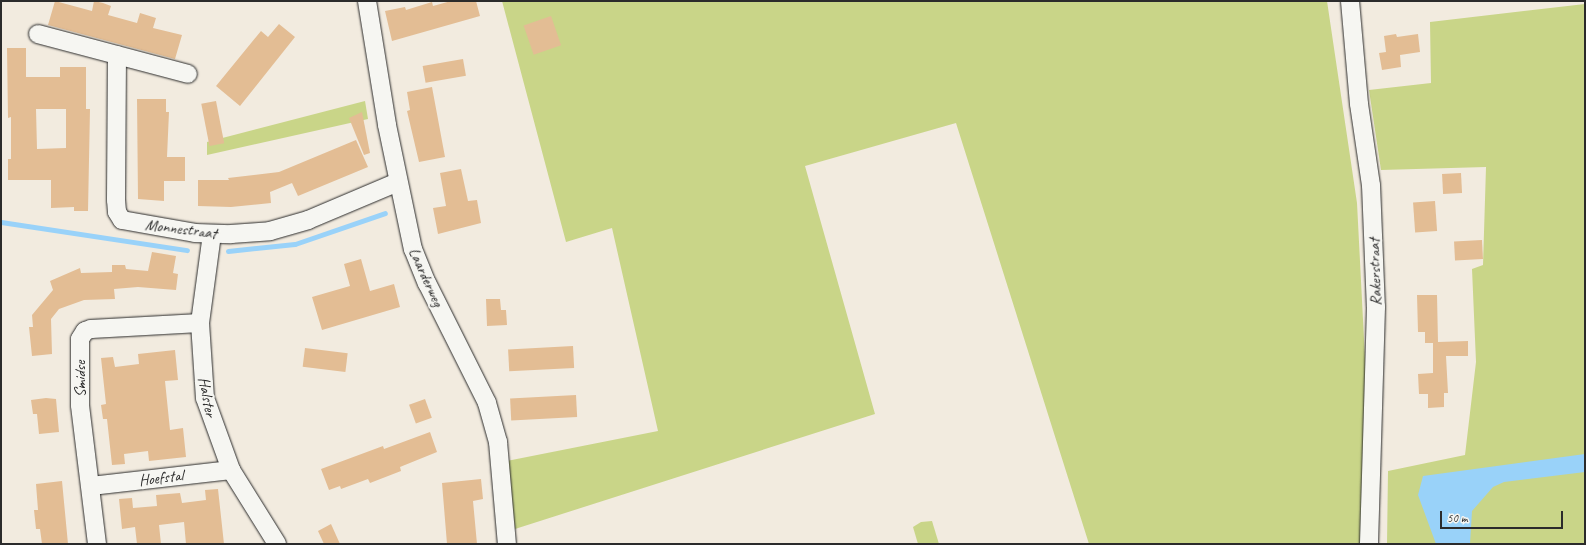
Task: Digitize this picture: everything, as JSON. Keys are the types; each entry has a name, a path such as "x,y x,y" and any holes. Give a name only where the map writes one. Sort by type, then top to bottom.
{"street":[{"name":"Laarderweg","path":"367,1 398,182 412,249 487,403 498,442 507,544"},
{"name":"Rakerstraat","path":"1350,1 1360,104 1371,185 1376,307 1369,544"},
{"path":"38,34 188,74"},
{"name":"Monnestraat","path":"117,55 117,212 122,220 212,234 270,231 308,220 398,182"},
{"name":"Halster","path":"212,234 200,323 205,398 230,470 277,544"},
{"name":"Smidse","path":"97,544 80,405 80,339 85,331 200,323"},
{"name":"Hoefstal","path":"91,486 230,470"}],"green space":[{"path":"502,1 1327,1 1357,203 1366,378 1361,544 1089,544 956,123 805,166 875,414 515,529 507,461 658,431 612,228 566,242"},
{"path":"1585,4 1585,544 1387,544 1388,471 1465,455 1476,362 1472,269 1483,265 1486,167 1381,170 1369,90 1431,83 1430,22"},
{"path":"365,101 368,119 207,155 207,142"},
{"path":"932,521 939,544 918,544 913,527 921,522"}],"water":[{"path":"1585,454 1585,472 1504,482 1493,487 1472,511 1470,544 1436,544 1418,495 1423,476"}],"building":[{"path":"55,1 92,11 94,1 103,3 111,6 108,15 137,23 140,13 156,18 153,28 182,35 175,59 48,25"},
{"path":"451,1 476,1 480,16 392,41 385,11 405,7 406,10 432,2 433,6"},
{"path":"551,16 561,45 534,55 524,25"},
{"path":"279,24 295,37 240,106 216,86 261,31 268,37"},
{"path":"1396,34 1397,37 1418,34 1420,52 1400,55 1401,67 1382,70 1379,53 1386,52 1384,36"},
{"path":"7,48 26,48 26,77 60,77 60,67 86,67 86,109 90,109 88,211 74,211 74,207 51,208 51,180 8,180 8,159 11,159 11,117 8,118","holes":["36,109 66,109 66,148 37,149"]},
{"path":"463,59 466,76 426,83 423,66"},
{"path":"432,87 445,157 419,162 407,111 410,110 407,92"},
{"path":"137,99 166,99 166,112 169,112 167,157 185,157 185,181 164,181 164,201 138,199"},
{"path":"216,101 224,143 209,146 201,104"},
{"path":"362,112 370,153 364,155 349,118"},
{"path":"356,140 368,167 298,196 292,183 270,192 271,203 231,207 198,206 198,180 229,180 228,178 279,172"},
{"path":"461,169 468,201 477,200 481,223 438,234 433,208 446,206 440,173"},
{"path":"1461,173 1462,193 1443,194 1442,174"},
{"path":"1435,201 1437,231 1415,232 1413,203"},
{"path":"1482,240 1483,259 1455,260 1454,241"},
{"path":"152,252 176,256 173,273 178,274 176,290 138,287 114,289 115,299 84,300 59,309 51,319 52,354 32,356 29,327 33,327 32,315 53,290 50,281 80,268 81,273 112,272 112,265 125,265 126,269 148,271"},
{"path":"361,259 370,291 394,284 400,307 322,330 312,297 350,286 344,264"},
{"path":"1417,295 1437,295 1438,342 1468,341 1468,356 1446,356 1448,393 1444,393 1444,407 1428,408 1428,394 1419,394 1418,374 1433,373 1433,343 1425,343 1425,332 1418,332"},
{"path":"486,299 500,299 501,310 506,310 507,325 487,326"},
{"path":"573,346 574,368 509,371 508,349"},
{"path":"305,348 348,353 345,372 303,367"},
{"path":"175,350 178,380 165,381 170,430 183,428 186,457 149,461 148,451 124,454 125,464 112,465 107,419 103,419 101,405 106,404 101,358 113,357 115,367 139,364 138,354"},
{"path":"576,395 577,417 511,420 510,398"},
{"path":"46,398 56,399 59,432 39,434 37,414 33,414 31,400"},
{"path":"425,399 432,418 416,424 409,405"},
{"path":"430,432 437,452 400,467 401,471 370,483 368,479 341,489 340,486 329,490 321,469 383,446 384,449"},
{"path":"481,479 483,499 473,501 477,544 447,544 442,483"},
{"path":"62,481 68,544 42,544 40,529 36,529 34,510 38,510 36,484"},
{"path":"218,489 224,544 186,544 184,522 159,525 161,544 137,544 135,527 122,529 119,499 132,498 133,508 157,506 156,495 180,493 182,503 206,500 205,490"},
{"path":"331,524 340,544 324,544 318,531"}],"waterway":[{"path":"228,251 295,244 385,213"},
{"path":"1,222 187,250"}]}
